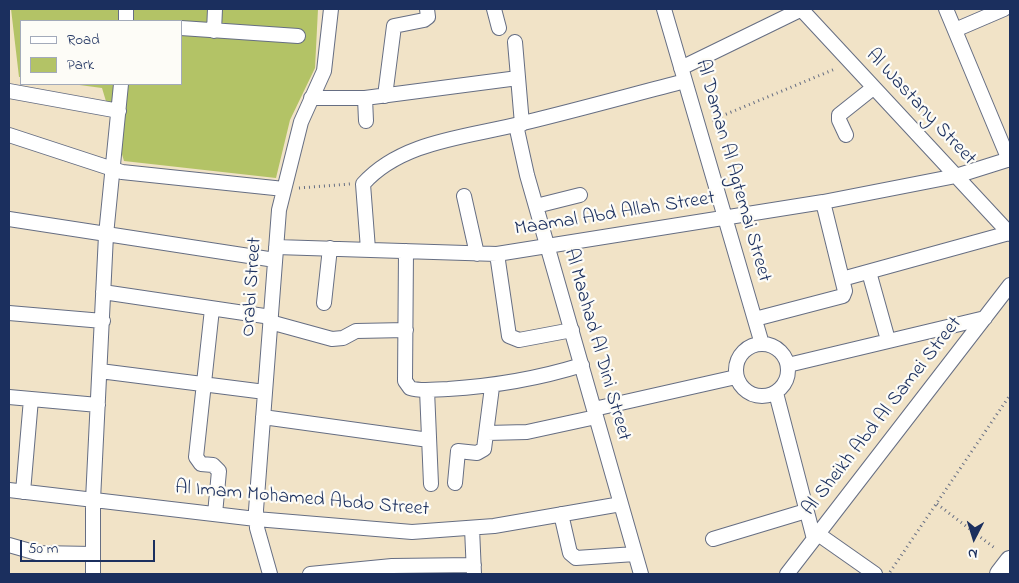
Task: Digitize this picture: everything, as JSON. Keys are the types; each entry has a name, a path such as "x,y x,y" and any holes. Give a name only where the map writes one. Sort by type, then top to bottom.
{"street":[{"path":"214,31 215,9"},
{"name":"Orabi Street","path":"270,574 256,519 279,210 301,122 324,71 331,9"},
{"path":"385,96 394,26 424,20 428,17 427,9"},
{"path":"494,9 499,28"},
{"name":"Al Daman Al Agtemai Street","path":"664,9 762,344"},
{"path":"368,249 363,184 395,158 422,146 519,124 683,74 802,9"},
{"name":"Al Wastany Street","path":"802,9 1010,234"},
{"path":"946,9 1010,160"},
{"path":"955,30 1004,9"},
{"path":"182,28 298,36"},
{"name":"Al Maahad Al Dini Street","path":"515,42 519,124 536,206 641,574"},
{"path":"311,98 365,98 518,78"},
{"path":"93,574 93,500 106,235 121,85"},
{"path":"846,135 839,120 839,115 873,88"},
{"path":"9,91 118,112"},
{"path":"365,98 366,121"},
{"path":"9,135 113,169 284,190"},
{"name":"Maamal Abd Allah Street","path":"9,223 276,253 330,248 497,254 823,202 956,176 1010,160"},
{"path":"536,206 580,195"},
{"path":"464,196 477,254"},
{"path":"755,319 838,299 843,296 842,279 823,202"},
{"path":"842,279 1010,234"},
{"path":"324,302 330,248"},
{"path":"406,251 406,385 414,389 427,390 492,386 542,377 582,365"},
{"path":"497,254 509,336 519,340 572,330"},
{"path":"869,272 888,340"},
{"name":"Al Sheikh Abd Al Samei Street","path":"787,574 1010,285"},
{"path":"104,292 270,320 332,340 348,336 360,330 406,330"},
{"path":"212,309 196,457 201,464 213,465 219,471 215,514"},
{"path":"9,313 103,321"},
{"path":"788,365 985,318"},
{"path":"762,344 776,348 786,358 788,365 786,381 776,393 768,396 752,395 739,384 736,377 737,363 744,352 755,345 762,344"},
{"path":"100,371 265,392"},
{"path":"487,433 527,432 736,377"},
{"path":"456,483 458,451 482,452 484,449 492,386"},
{"path":"427,390 431,484"},
{"path":"776,393 806,511 816,536 875,574"},
{"path":"9,397 98,405"},
{"path":"16,491 31,399"},
{"path":"263,416 429,440"},
{"name":"Al Imam Mohamed Abdo Street","path":"16,491 256,519 412,532 472,528 621,504"},
{"path":"713,539 806,511"},
{"path":"561,514 570,553 576,558 635,554"},
{"path":"310,574 392,566 474,569 472,528"},
{"path":"9,545 37,553 93,554"},
{"path":"1000,574 1007,557"}],"path":[{"path":"698,126 850,63"},
{"path":"284,190 363,184"},
{"path":"889,574 1010,395"},
{"path":"937,504 1007,557"}],"green space":[{"path":"11,9 318,9 315,68 290,120 276,178 124,161 102,88 80,85 182,85 182,20 20,20 19,77"}]}
